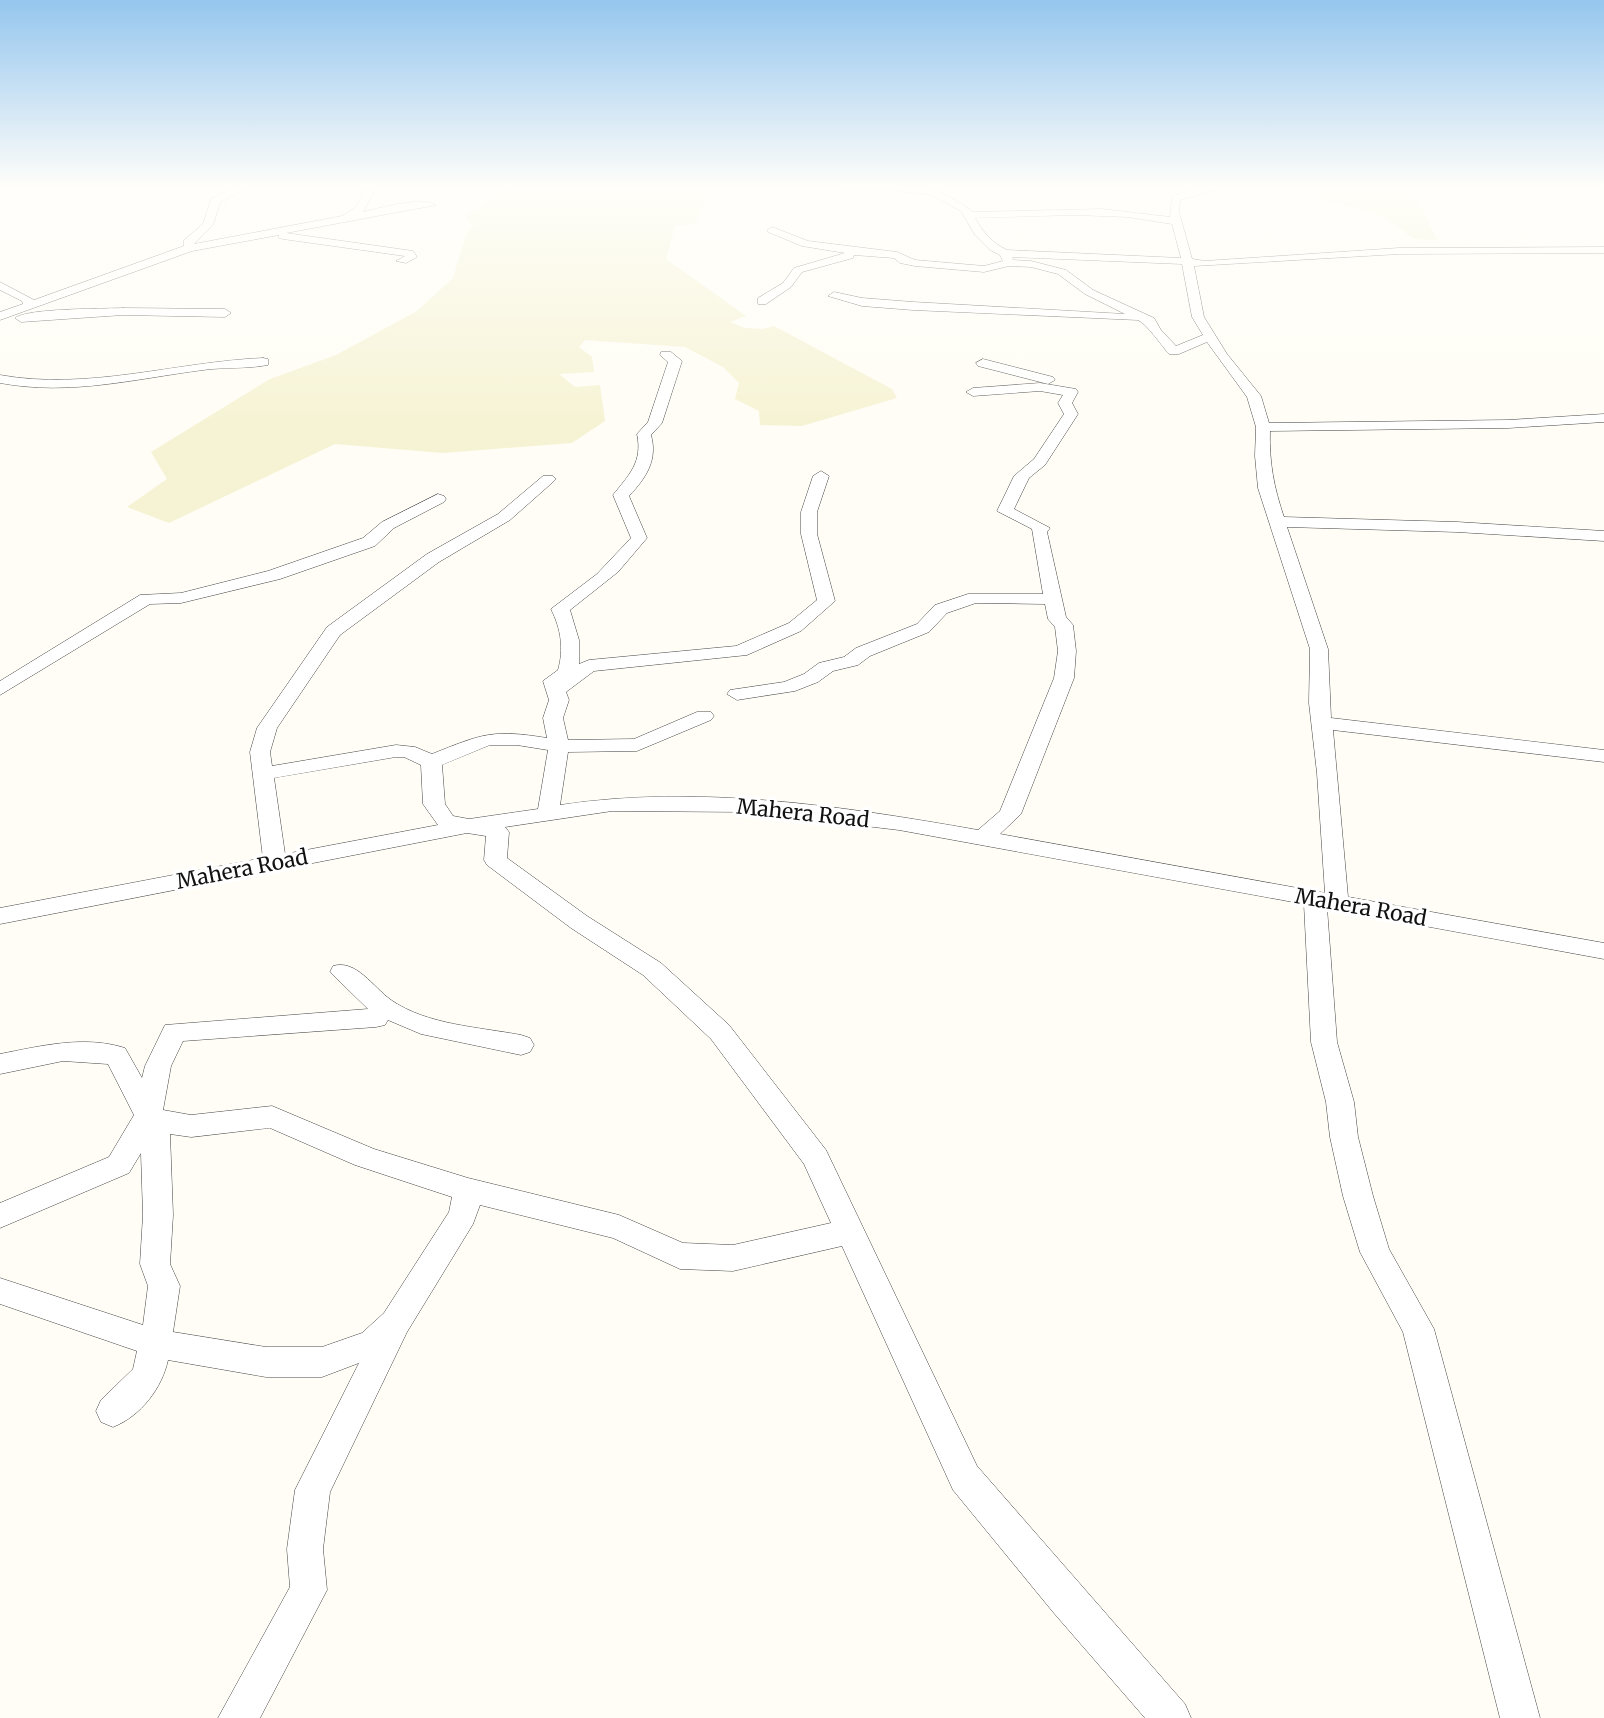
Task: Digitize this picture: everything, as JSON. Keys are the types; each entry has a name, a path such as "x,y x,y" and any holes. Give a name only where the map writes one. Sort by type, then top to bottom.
{"street":[{"path":"0,318 30,304 138,266"},
{"path":"762,301 787,285 798,270 807,266"},
{"path":"941,266 984,269 990,266"},
{"path":"1039,266 1062,272 1089,292 1150,321 1155,332 1174,351 1210,337"},
{"path":"1188,266 1198,317 1222,356 1254,396 1263,428 1262,456 1266,488 1319,649 1319,703 1328,773 1324,1042 1340,1102 1344,1137 1375,1252 1418,1329 1520,1718"},
{"path":"0,285 28,299 30,304"},
{"path":"834,296 862,302 912,306 1143,318"},
{"path":"0,318 94,311 172,310 225,313"},
{"path":"548,815 559,746 553,681 567,673 572,657 568,622 560,608 618,566 639,538 621,495 641,474 645,463 648,445 644,434 655,423 675,361 666,355"},
{"path":"0,379 26,386 91,385 205,366 263,362"},
{"path":"972,392 1040,387 1071,392 1077,390 1058,382 984,363"},
{"path":"983,838 1010,814 1064,678 1067,651 1064,625 1057,619 1052,600 1039,531 1041,528 1004,511 1022,476 1040,462 1071,414 1065,403 1071,392"},
{"path":"1263,428 1508,424 1604,418"},
{"path":"517,738 556,709 562,683 589,666 740,651 795,627 826,601 809,534 808,512 821,476"},
{"path":"275,863 260,752 267,729 280,705 333,631 433,558 505,517 548,479"},
{"path":"0,689 146,599 181,598 274,575 369,542 388,524 438,499"},
{"path":"1276,522 1457,527 1604,536"},
{"path":"737,694 788,687 827,667 850,661 863,652 905,637 923,628 941,609 974,598 1052,600"},
{"path":"263,774 396,751 408,751 431,762 487,739 517,738 559,746 637,745 704,716"},
{"path":"1322,723 1604,756"},
{"path":"431,762 434,804 446,821 498,832 495,860 579,922 652,969 720,1032 816,1158 965,1478 1066,1599 1171,1718"},
{"name":"Mahera Road","path":"0,916 467,826 612,804 748,805 899,823 1604,951"},
{"path":"342,972 383,1007 421,1025 522,1045"},
{"path":"113,1411 148,1377 155,1343 164,1286 155,1264 158,1215 152,1118 159,1066 174,1032 376,1018 383,1007"},
{"path":"0,1064 63,1051 116,1055 152,1118"},
{"path":"152,1118 191,1126 272,1117 365,1157 468,1190 619,1227 680,1256 733,1258 851,1231"},
{"path":"0,1216 119,1164 152,1118"},
{"path":"238,1718 309,1590 305,1549 313,1490 395,1323 463,1215 468,1190"},
{"path":"0,1290 155,1343 266,1362 322,1362 373,1343 395,1323"}],"shaded area":[{"path":"456,266 676,266 746,316 730,322 745,328 763,329 774,326 892,389 897,398 802,426 760,425 759,411 735,399 739,383 723,367 685,347 585,340 579,347 592,357 594,372 559,374 575,387 600,385 605,421 572,443 443,453 335,444 169,523 127,507 167,479 151,452 270,379 336,355 417,311 453,278"}]}
